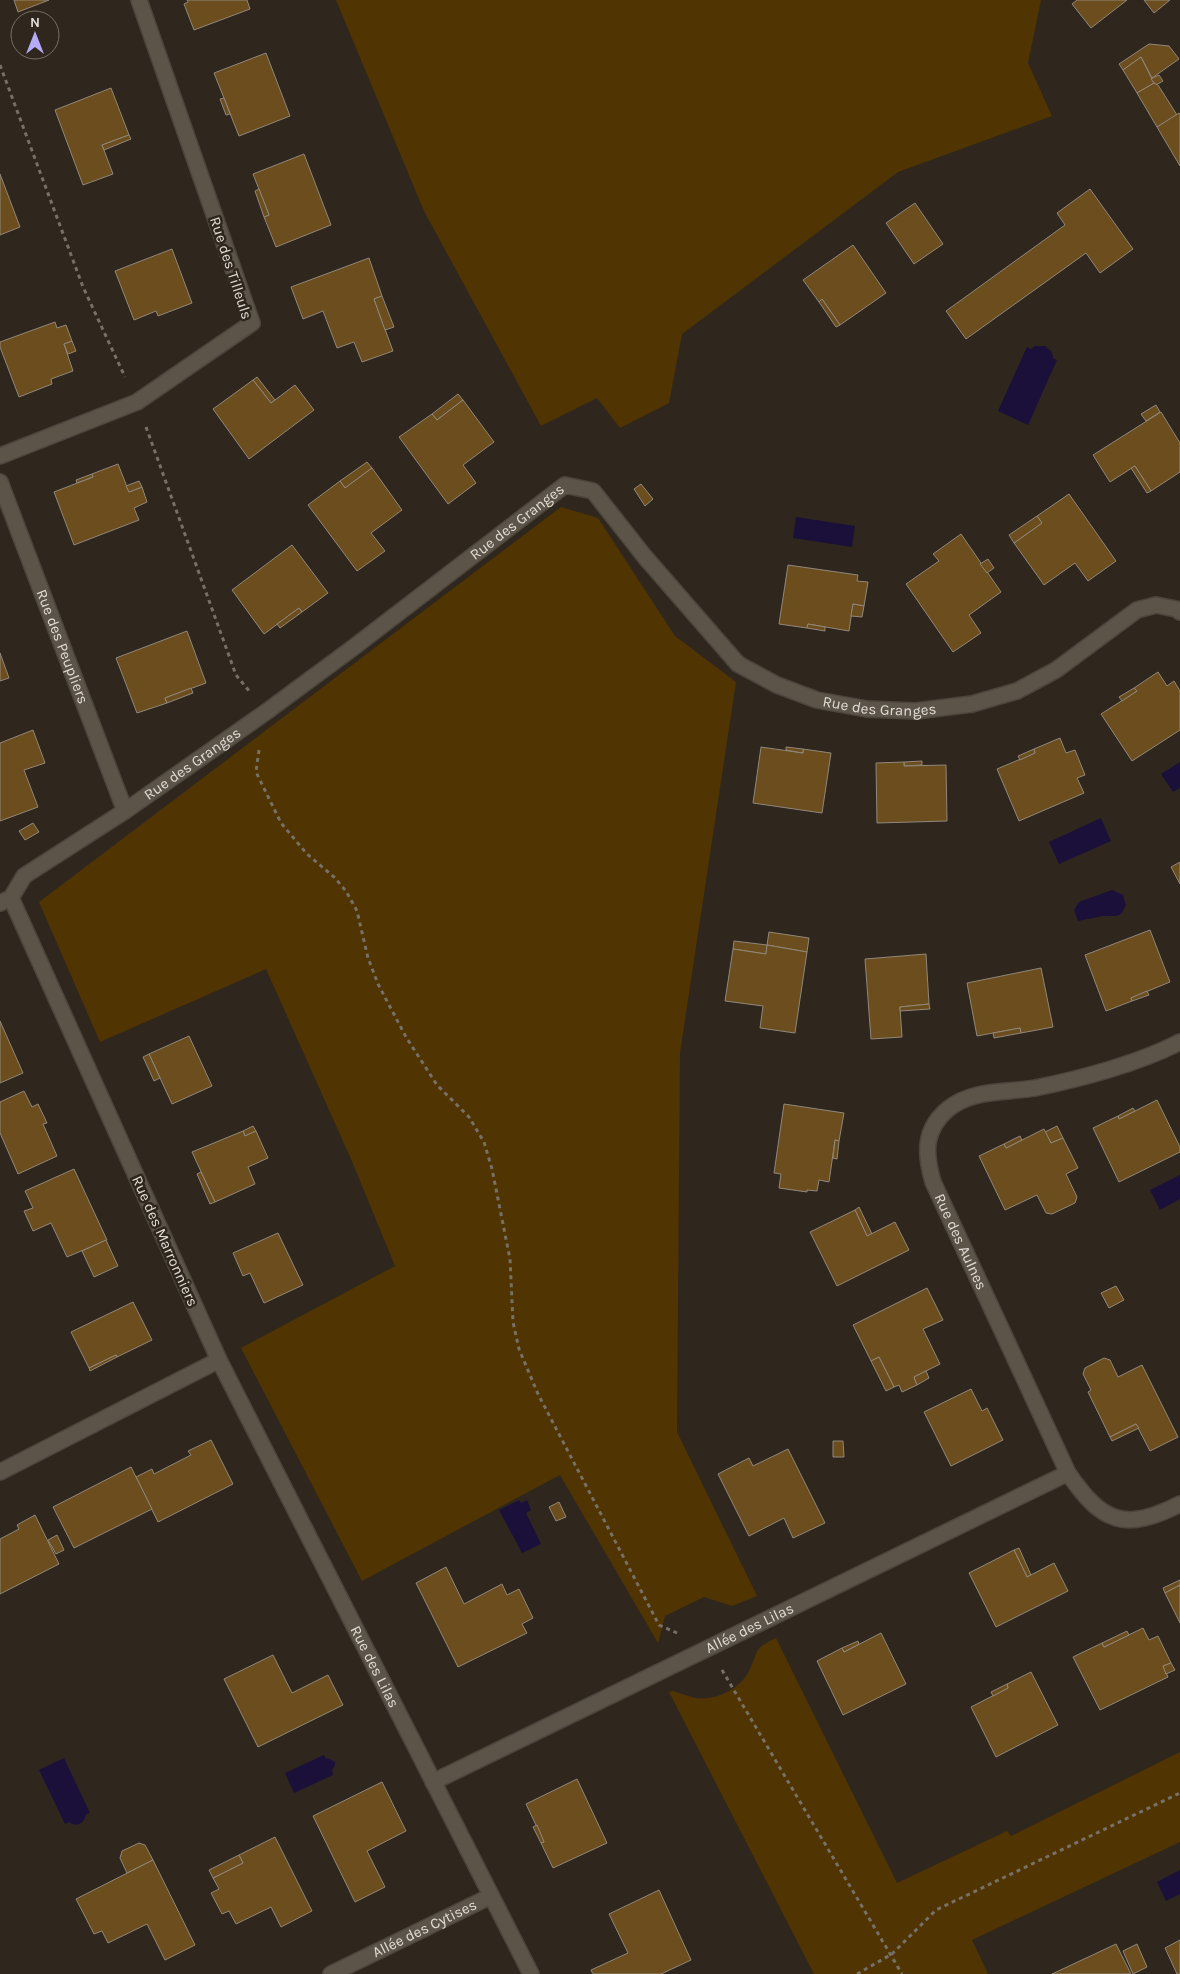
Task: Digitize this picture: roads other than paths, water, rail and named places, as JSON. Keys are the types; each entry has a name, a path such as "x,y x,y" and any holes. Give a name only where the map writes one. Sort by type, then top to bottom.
{"street":[{"name":"Rue des Tilleuls","path":"0,456 137,402 252,323 139,0"},
{"name":"Rue des Peupliers","path":"0,482 125,811"},
{"name":"Rue des Granges","path":"6,900 24,876 125,811 266,712 354,648 564,485 593,491 645,557 738,664 776,685 817,700 867,709 916,711 972,704 1017,691 1056,670 1138,610 1156,605 1180,612"},
{"name":"Rue des Marronniers","path":"6,900 219,1360"},
{"name":"Rue des Aulnes","path":"1180,1042 1127,1063 1080,1078 1034,1088 981,1094 962,1099 946,1110 928,1137 926,1159 932,1182 1068,1473 1083,1495 1102,1512 1124,1521 1143,1520 1180,1504"},
{"path":"0,1472 219,1360"},
{"name":"Rue des Lilas","path":"219,1360 531,1974"},
{"name":"Allée des Lilas","path":"433,1782 1068,1473"},
{"name":"Allée des Cytises","path":"331,1974 491,1896"}]}
